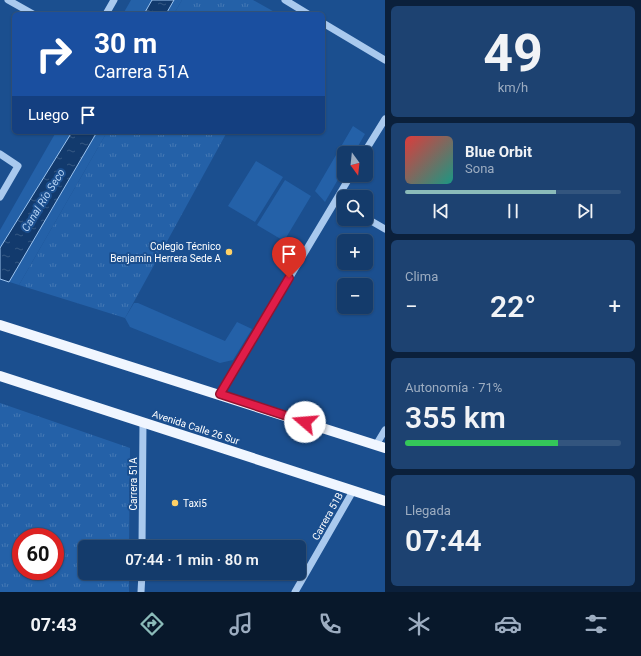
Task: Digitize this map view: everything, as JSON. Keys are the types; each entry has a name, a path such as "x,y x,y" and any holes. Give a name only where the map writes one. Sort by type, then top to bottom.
{"main road":[{"path":"0,325 381,446"},
{"name":"Avenida Calle 26 Sur","path":"0,376 385,501"}],"street":[{"path":"8,0 29,12"},
{"path":"107,12 114,0"},
{"path":"285,0 305,12"},
{"path":"325,24 385,60"},
{"path":"368,146 385,119"},
{"path":"0,154 18,166 0,197"},
{"path":"220,394 347,182"},
{"path":"373,222 385,230"},
{"name":"Carrera 51A","path":"142,540 143,422"},
{"path":"381,446 385,430"},
{"name":"Carrera 51B","path":"296,592 352,491"},
{"path":"142,580 142,592"}],"green space":[{"path":"131,0 182,0 175,12 124,12"},
{"path":"182,0 253,0 274,12 175,12"},
{"path":"353,126 365,134 358,146 341,146"},
{"path":"55,134 106,134 19,285 0,279 0,230"},
{"path":"106,134 226,134 125,318 19,285"},
{"path":"337,153 337,181 325,202 315,191"},
{"path":"256,161 283,177 255,222 228,206"},
{"path":"285,180 311,196 284,241 257,225"},
{"path":"134,303 138,303 225,341 237,322 252,329 233,360 220,363 130,327 125,318"},
{"path":"0,403 130,448 129,540 78,540 78,580 129,580 129,592 0,592"}],"water":[{"path":"152,0 174,0 167,12 145,12"},
{"name":"Canal Río Seco","path":"71,134 96,134 9,282 0,279 0,248"}],"place":[{"name":"Colegio Técnico Benjamin Herrera Sede A","path":"229,252"},
{"name":"Taxi5","path":"175,503"}],"route":[{"path":"289,278 220,394 305,422"}]}
